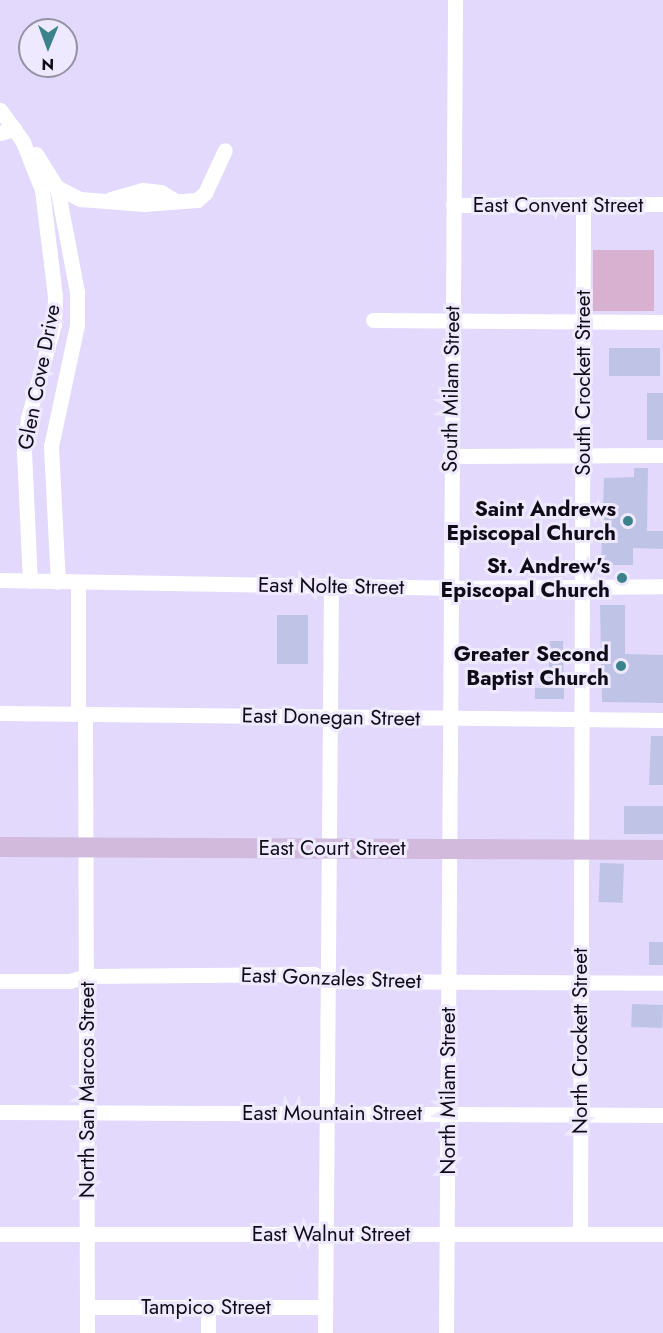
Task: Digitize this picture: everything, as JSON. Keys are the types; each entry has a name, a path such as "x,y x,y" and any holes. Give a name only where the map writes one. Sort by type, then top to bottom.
{"main road":[{"name":"East Court Street","path":"0,846 663,850"}],"street":[{"name":"South Milam Street","path":"448,849 455,0"},
{"name":"Glen Cove Drive","path":"0,110 42,190 55,296 54,324 28,418 24,451 30,581"},
{"name":"Glen Cove Drive","path":"12,135 32,149 57,186 77,292 77,325 54,421 51,483 58,582"},
{"path":"57,186 80,199 111,199 142,190 161,192 174,200 197,200 205,193 225,150"},
{"path":"63,213 80,199"},
{"name":"South Crockett Street","path":"580,849 584,585 584,204"},
{"name":"East Convent Street","path":"453,206 663,204"},
{"path":"372,320 451,323 663,322"},
{"path":"28,418 54,421"},
{"path":"450,456 663,454"},
{"name":"East Nolte Street","path":"0,580 449,588 663,586"},
{"name":"North San Marcos Street","path":"78,583 88,976 87,1333"},
{"path":"325,1333 325,1234 329,1114 331,585"},
{"name":"East Donegan Street","path":"0,713 663,720"},
{"name":"North Milam Street","path":"446,1333 448,849"},
{"name":"North Crockett Street","path":"580,849 580,1234"},
{"name":"East Gonzales Street","path":"0,981 69,981 88,976 314,974 329,981 663,983"},
{"name":"East Mountain Street","path":"0,1112 663,1115"},
{"name":"East Walnut Street","path":"0,1234 663,1234"},
{"name":"Tampico Street","path":"87,1307 325,1307"},
{"path":"208,1307 208,1333"}],"shaded area":[{"path":"593,250 654,250 654,311 593,311"}],"building":[{"path":"609,348 660,348 660,376 609,376"},
{"path":"647,393 663,393 663,440 647,440"},
{"path":"634,468 648,468 647,531 663,531 663,549 633,548 633,565 601,565 604,478 634,477"},
{"path":"600,605 625,605 625,654 663,655 663,703 602,702"},
{"path":"277,615 308,615 308,664 277,664"},
{"path":"550,641 563,641 564,699 535,699 535,688 548,688"},
{"path":"651,736 663,736 663,785 649,785"},
{"path":"624,806 663,806 663,834 624,834"},
{"path":"600,863 624,864 623,903 599,902"},
{"path":"649,942 663,942 663,965 649,965"},
{"path":"632,1004 663,1005 662,1028 631,1027"}],"place":[{"name":"Saint Andrews Episcopal Church","path":"628,521"},
{"name":"St. Andrew's Episcopal Church","path":"622,578"},
{"name":"Greater Second Baptist Church","path":"621,666"}]}
